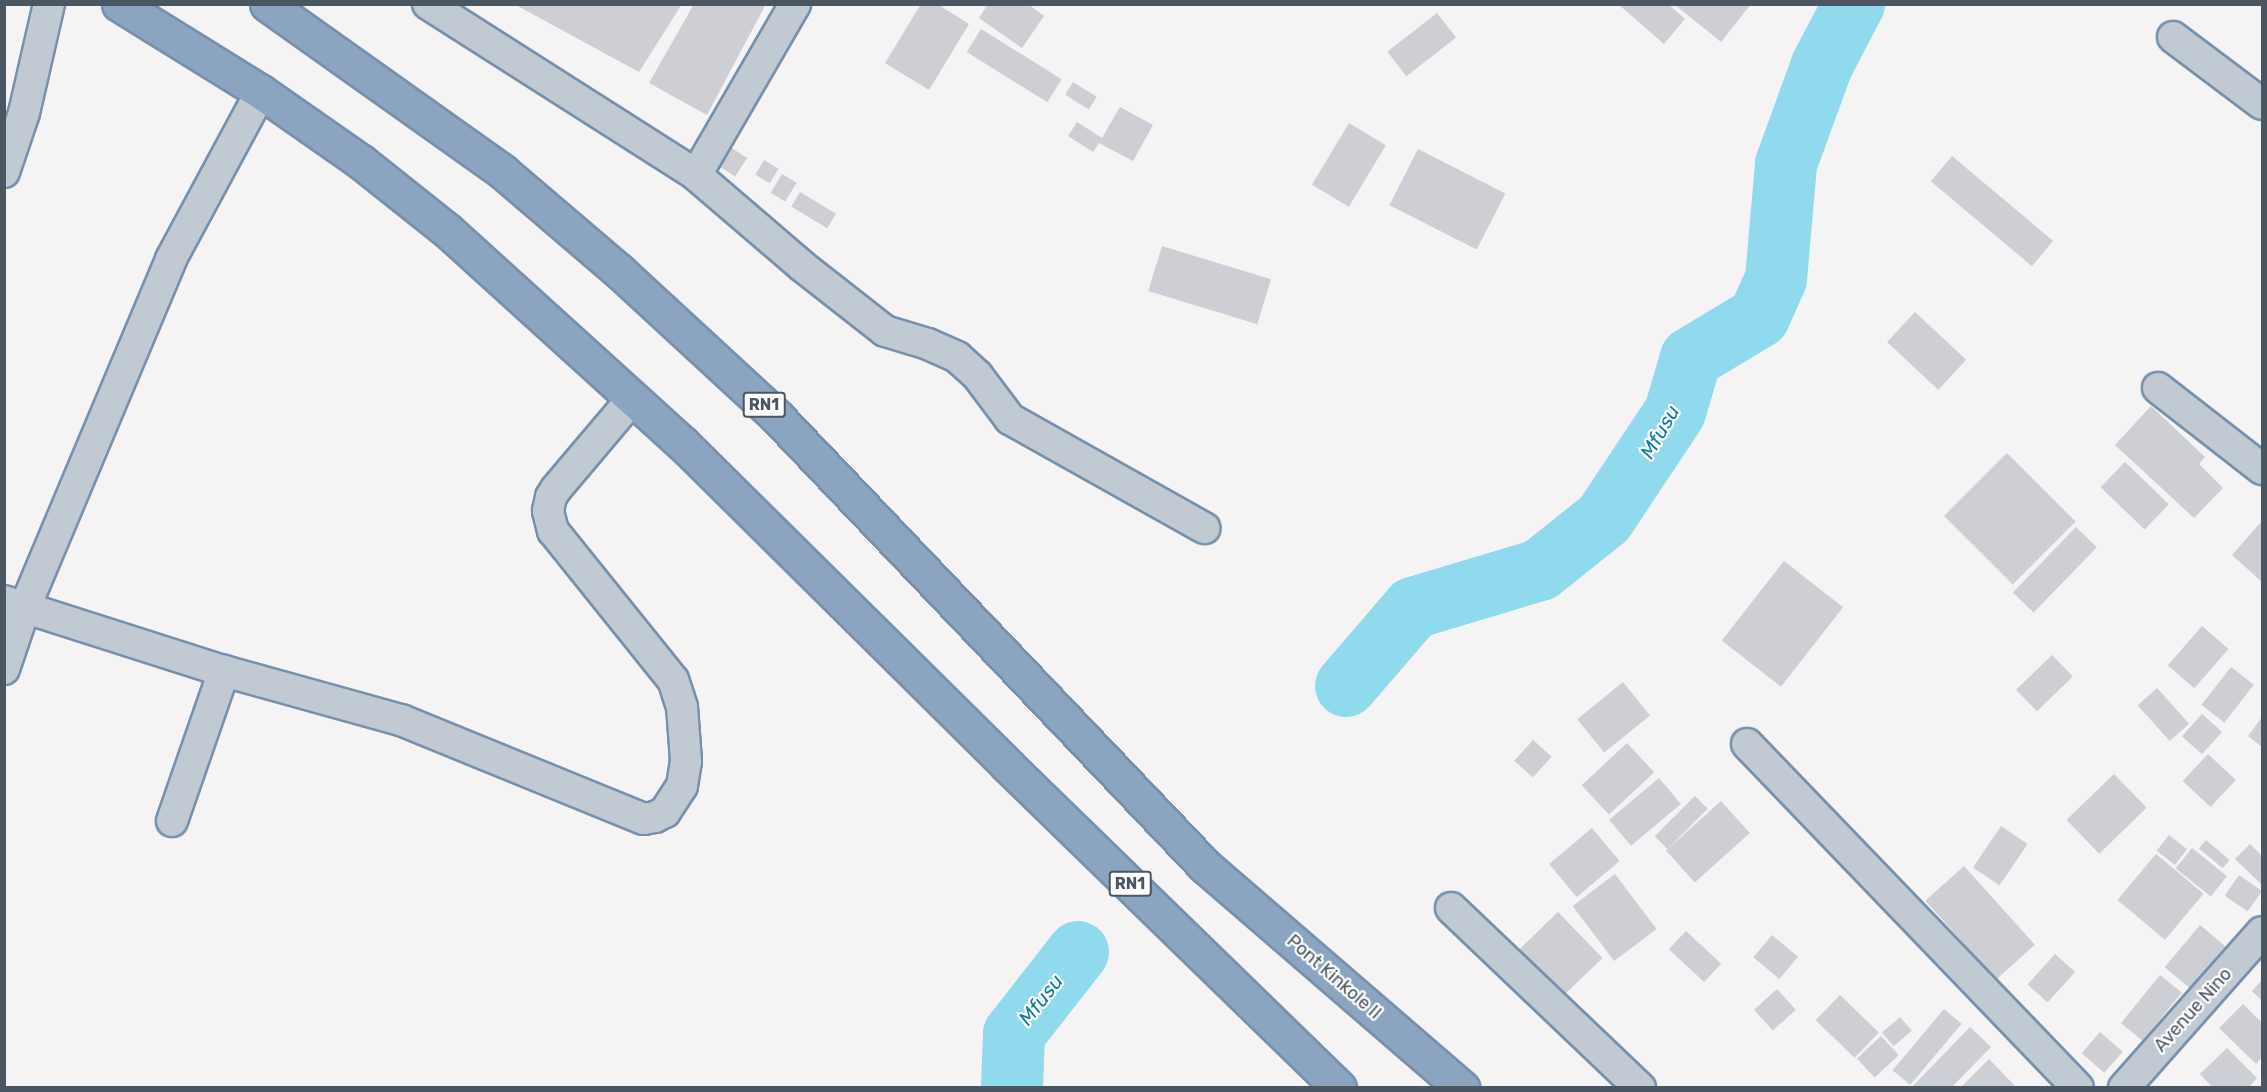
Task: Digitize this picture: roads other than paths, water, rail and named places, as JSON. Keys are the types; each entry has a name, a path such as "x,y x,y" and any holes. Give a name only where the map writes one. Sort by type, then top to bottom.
{"highway":[{"name":"RN1","path":"119,4 261,92 360,161 448,231 683,444 1007,765 1339,1088"},
{"name":"Pont Kinkole II","path":"267,4 503,172 619,271 777,417 1205,866 1462,1088"}],"street":[{"path":"4,172 14,111 49,4"},
{"path":"428,4 696,175 802,266 885,331 928,344 957,357 977,375 1010,419 1204,528"},
{"path":"696,175 795,4"},
{"path":"2173,38 2262,104"},
{"path":"4,669 15,604 171,259 261,92"},
{"path":"2158,388 2262,469"},
{"path":"15,604 224,671 401,720 644,819 665,812 682,786 686,761 682,707 673,680 553,531 548,511 551,497 556,489 633,398"},
{"path":"172,821 224,671"},
{"path":"1747,744 2078,1088"},
{"path":"1451,908 1640,1088"},
{"name":"Avenue Nino","path":"2124,1088 2262,932"}],"waterway":[{"name":"Mfusu","path":"1346,686 1413,608 1540,570 1604,519 1675,412 1691,358 1759,317 1776,279 1786,164 1822,65 1854,4"},
{"name":"Mfusu","path":"1012,1088 1014,1034 1078,952"}]}
